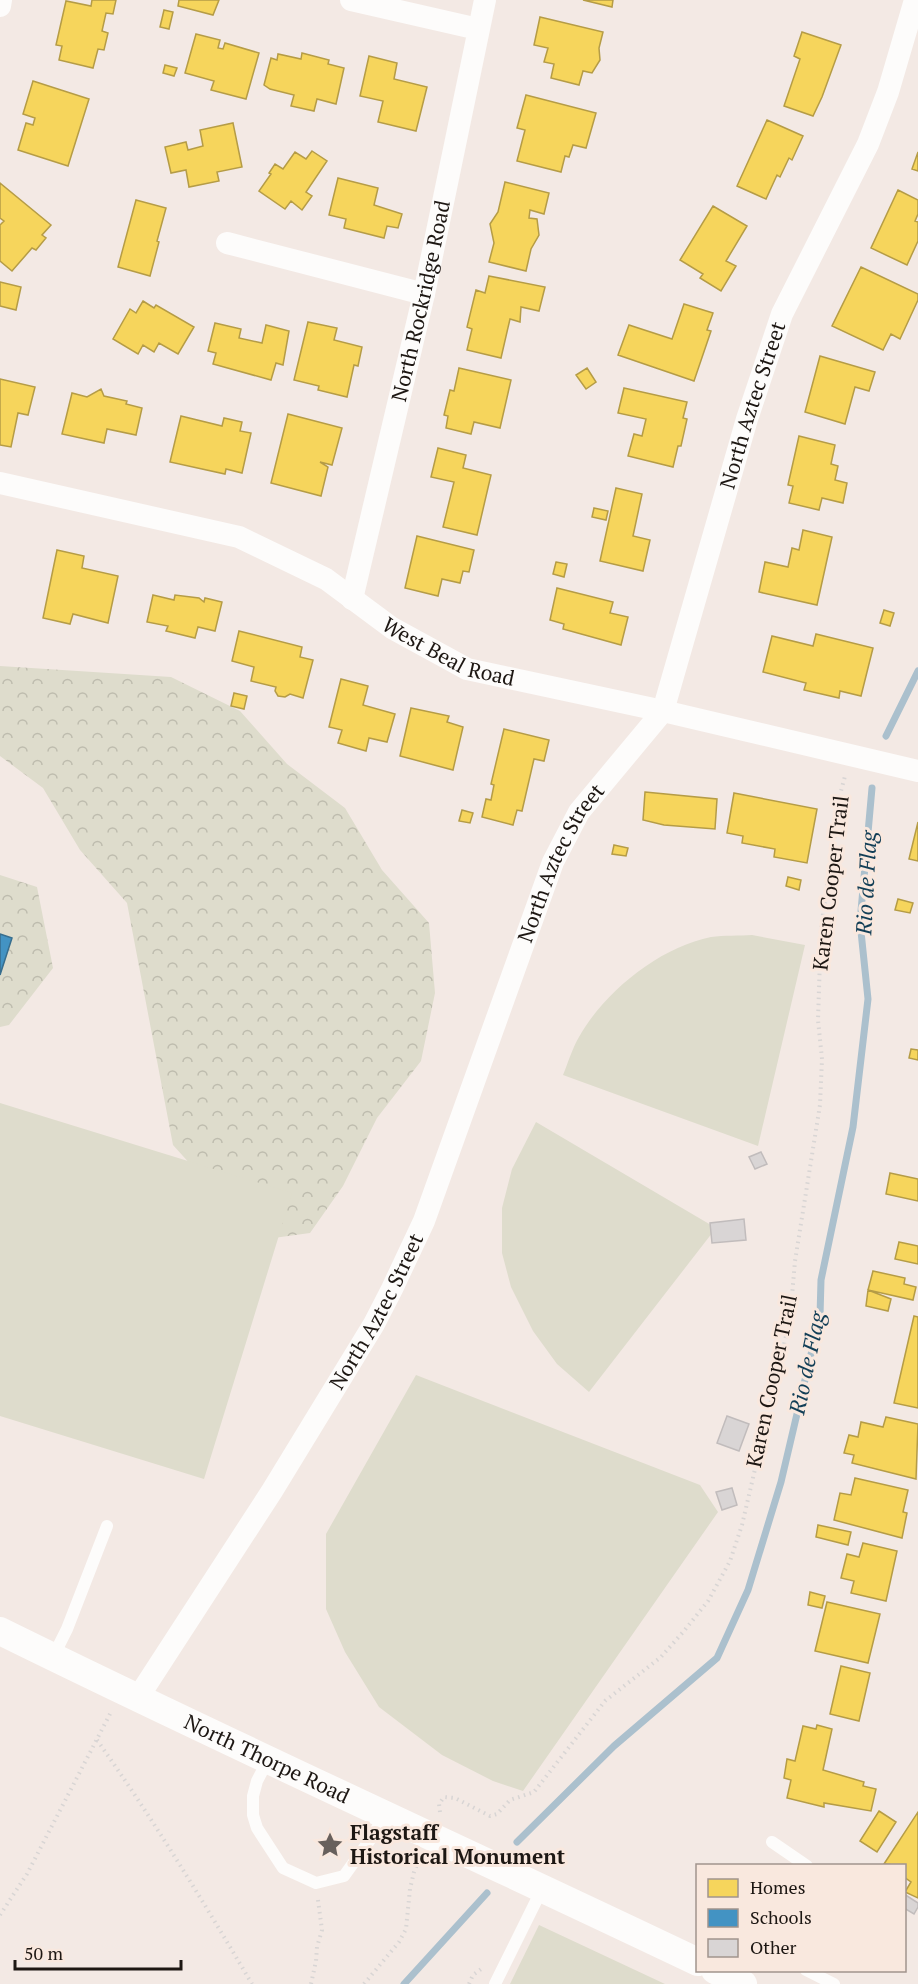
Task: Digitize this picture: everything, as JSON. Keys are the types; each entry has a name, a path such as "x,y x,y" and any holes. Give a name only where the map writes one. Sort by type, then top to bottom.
{"street":[{"path":"0,6 1,0"},
{"path":"351,0 478,29"},
{"name":"North Rockridge Road","path":"352,599 424,294 485,0"},
{"name":"North Aztec Street","path":"137,1699 272,1491 374,1324 424,1221 553,862 579,812 663,711 747,419 782,314 868,144 888,92 915,0"},
{"path":"227,243 424,294"},
{"name":"West Beal Road","path":"0,483 239,537 326,579 392,628 467,669 663,711 918,771"},
{"name":"North Thorpe Road","path":"0,1631 137,1699 696,1961"},
{"path":"717,1972 743,1984"}],"lane":[{"path":"53,1657 67,1629 107,1526"},
{"path":"268,1759 257,1781 253,1796 253,1815 257,1828 283,1868 316,1883 344,1876 386,1814"},
{"path":"772,1842 804,1864"},
{"path":"495,1984 543,1888"},
{"path":"808,1972 834,1984"}],"path":[{"name":"Karen Cooper Trail","path":"440,1814 439,1804 444,1797 455,1798 490,1816 497,1814 510,1800 534,1792 604,1701 661,1657 684,1631 708,1601 730,1561 742,1525 790,1318 795,1261 820,1105 822,1059 818,1020 821,928 844,777"},
{"path":"0,1915 27,1874 112,1711"},
{"path":"97,1740 206,1905 252,1984"},
{"path":"364,1984 399,1942 406,1929 410,1889 419,1859"},
{"path":"311,1984 322,1930 316,1883"}],"green space":[{"path":"0,666 171,677 240,711 287,764 345,808 382,870 429,923 435,993 421,1061 377,1118 343,1186 310,1233 259,1240 173,1145 127,903 80,850 43,788 0,756"},
{"path":"0,875 37,887 53,968 9,1025 0,1027"},
{"path":"752,935 805,945 758,1146 563,1075 577,1042 590,1020 618,988 635,974 653,961 692,942 716,936"},
{"path":"0,1103 292,1193 204,1479 0,1416"},
{"path":"536,1122 716,1228 589,1392 557,1364 533,1331 511,1287 502,1253 502,1208 512,1169"},
{"path":"416,1375 700,1485 718,1512 523,1791 493,1781 442,1755 379,1707 345,1652 326,1609 326,1534"},
{"path":"539,1925 665,1984 510,1984"}],"building: Homes":[{"path":"92,0 116,0 113,14 106,13 102,31 108,33 104,50 98,49 93,68 59,60 62,46 56,45 66,1 91,6"},
{"path":"179,0 219,0 213,15 178,6"},
{"path":"583,0 613,0 612,7"},
{"path":"164,10 173,12 169,29 160,27"},
{"path":"540,17 603,32 599,48 600,60 592,73 583,71 579,85 551,78 554,64 544,62 548,48 534,45"},
{"path":"802,32 841,45 813,116 784,106 800,59 794,56"},
{"path":"196,34 220,40 218,48 223,49 225,43 259,53 246,99 211,90 214,81 185,73"},
{"path":"302,53 329,60 328,64 344,68 336,104 317,99 314,111 291,106 294,95 270,89 264,85 271,58 277,60 278,54 301,59"},
{"path":"369,56 397,63 394,79 427,87 416,131 378,122 383,101 360,96"},
{"path":"165,65 177,68 174,76 163,73"},
{"path":"33,81 89,99 68,166 18,150 26,123 33,125 35,118 23,114"},
{"path":"526,95 596,113 586,148 573,145 569,157 565,156 561,172 517,161 525,130 517,128"},
{"path":"767,120 803,136 792,160 789,158 780,177 777,175 766,199 737,186"},
{"path":"233,123 242,167 217,172 219,181 189,187 186,170 171,173 165,147 186,142 188,150 203,146 200,130"},
{"path":"312,151 327,161 306,192 312,196 302,210 291,201 285,209 259,191 275,164 283,169 295,152 306,159"},
{"path":"918,152 918,171 912,169"},
{"path":"338,178 378,188 374,205 402,214 398,228 387,226 384,238 344,228 346,219 329,215"},
{"path":"505,182 549,193 544,214 530,210 529,218 537,219 539,235 531,249 526,271 489,262 494,243 490,224 498,212"},
{"path":"0,183 51,225 42,235 46,238 36,250 32,248 12,271 0,261 0,225 4,221 0,218"},
{"path":"898,190 918,200 918,214 915,221 918,222 918,241 907,265 871,248"},
{"path":"136,200 166,208 150,276 118,267"},
{"path":"713,206 747,226 726,261 736,266 721,291 700,278 703,274 680,260"},
{"path":"861,267 918,294 918,300 900,339 891,334 883,350 832,326"},
{"path":"489,276 545,287 539,311 521,307 520,322 510,319 501,358 467,350 472,329 467,327 476,290 485,293"},
{"path":"0,282 21,287 16,310 0,306"},
{"path":"143,301 154,308 156,305 194,327 178,354 159,343 154,352 143,345 138,354 113,339 130,309 136,313"},
{"path":"684,304 713,313 707,330 711,331 694,381 618,355 629,325 672,339"},
{"path":"308,322 337,328 334,340 362,347 358,366 354,365 347,397 318,390 319,386 294,380"},
{"path":"215,323 241,329 239,338 262,343 266,325 289,331 283,365 276,363 271,380 213,364 216,353 208,351"},
{"path":"820,356 875,372 869,391 855,387 845,424 805,412"},
{"path":"459,368 511,380 500,428 474,422 471,434 446,428 448,416 444,415 450,390 454,391"},
{"path":"587,368 596,382 586,389 576,375"},
{"path":"0,379 35,387 28,415 18,413 11,447 0,445"},
{"path":"624,388 687,402 683,418 687,419 673,467 628,456 634,434 642,436 646,419 618,413"},
{"path":"101,389 104,396 127,401 126,404 142,408 136,435 107,429 104,443 62,434 72,393 87,397"},
{"path":"288,414 342,428 332,465 320,462 328,467 321,496 271,483"},
{"path":"181,416 222,426 224,418 242,422 240,431 251,433 242,473 226,469 225,474 170,462"},
{"path":"799,436 835,445 831,464 838,466 835,480 847,483 843,503 822,498 819,510 789,503 793,486 788,485"},
{"path":"438,448 466,455 463,468 491,475 477,535 443,527 454,482 431,477"},
{"path":"616,488 642,494 633,536 650,540 643,571 600,561"},
{"path":"594,508 608,511 606,520 592,517"},
{"path":"803,530 832,537 817,605 759,592 765,562 788,567 792,548 799,550"},
{"path":"417,536 474,550 469,572 463,571 460,583 442,579 438,596 405,588"},
{"path":"57,550 84,556 82,568 118,576 108,623 73,614 70,624 43,618"},
{"path":"556,562 567,564 564,577 553,574"},
{"path":"557,588 613,602 610,613 628,617 621,645 563,629 564,624 550,620"},
{"path":"153,595 174,600 175,595 199,598 204,602 205,598 222,602 215,631 198,627 195,638 166,631 168,626 147,622"},
{"path":"884,610 894,613 890,626 880,623"},
{"path":"239,631 302,647 300,657 313,660 303,698 290,694 285,697 278,696 275,691 276,687 251,681 254,667 232,661"},
{"path":"816,634 873,648 861,696 840,691 839,698 804,690 806,683 763,672 772,636 813,646"},
{"path":"341,679 368,686 363,705 395,714 387,742 369,738 366,751 338,743 342,730 329,727"},
{"path":"234,693 247,696 244,709 231,706"},
{"path":"411,708 449,716 447,722 463,727 453,770 400,756"},
{"path":"504,729 549,740 544,761 534,759 522,811 517,810 513,825 482,817 486,799 491,800 494,785 491,784"},
{"path":"645,792 717,799 715,829 664,825 643,820"},
{"path":"734,793 817,809 807,863 774,857 775,849 742,843 743,836 727,833"},
{"path":"462,810 473,813 470,823 459,821"},
{"path":"918,822 918,861 909,859"},
{"path":"614,845 628,848 626,856 612,854"},
{"path":"788,877 801,880 799,890 786,886"},
{"path":"898,899 913,903 910,913 895,910"},
{"path":"911,1049 918,1050 918,1060 909,1058"},
{"path":"890,1173 918,1179 918,1201 886,1194"},
{"path":"899,1242 918,1246 918,1264 895,1259"},
{"path":"873,1271 905,1278 904,1284 916,1287 913,1300 868,1290"},
{"path":"868,1290 891,1299 888,1311 866,1306"},
{"path":"914,1316 918,1317 918,1408 894,1403"},
{"path":"886,1417 918,1424 916,1479 852,1463 854,1455 844,1453 849,1435 858,1437 861,1422 883,1427"},
{"path":"855,1478 908,1490 903,1512 907,1513 902,1538 834,1520 840,1493 851,1495"},
{"path":"818,1525 851,1532 848,1545 816,1537"},
{"path":"863,1543 897,1551 886,1601 851,1593 854,1581 841,1578 847,1554 859,1557"},
{"path":"810,1592 825,1596 822,1608 808,1605"},
{"path":"827,1602 880,1614 868,1663 815,1651"},
{"path":"841,1666 870,1673 859,1721 830,1714"},
{"path":"817,1725 832,1729 823,1770 864,1782 863,1786 876,1789 871,1811 824,1803 824,1807 787,1798 791,1780 784,1778 787,1759 795,1761 803,1726 816,1729"},
{"path":"879,1811 896,1822 877,1852 860,1841"},
{"path":"918,1812 918,1898 906,1892 911,1882 906,1878 906,1864 884,1864"}],"building: Schools":[{"path":"0,934 12,938 0,975"}],"building: Other":[{"path":"761,1152 767,1164 755,1169 749,1157"},
{"path":"744,1219 746,1240 712,1243 710,1223"},
{"path":"727,1416 749,1424 739,1451 717,1443"},
{"path":"732,1488 737,1505 722,1510 716,1492"},
{"path":"906,1895 918,1903 914,1914 906,1909"}],"waterway":[{"name":"Rio de Flag","path":"886,736 918,671"},
{"name":"Rio de Flag","path":"517,1842 614,1746 717,1658 748,1590 781,1482 820,1316 821,1280 853,1127 868,999 860,922 872,788"},
{"name":"Rio de Flag","path":"404,1984 487,1893"}],"place":[{"name":"Flagstaff Historical Monument","path":"330,1845"}]}
